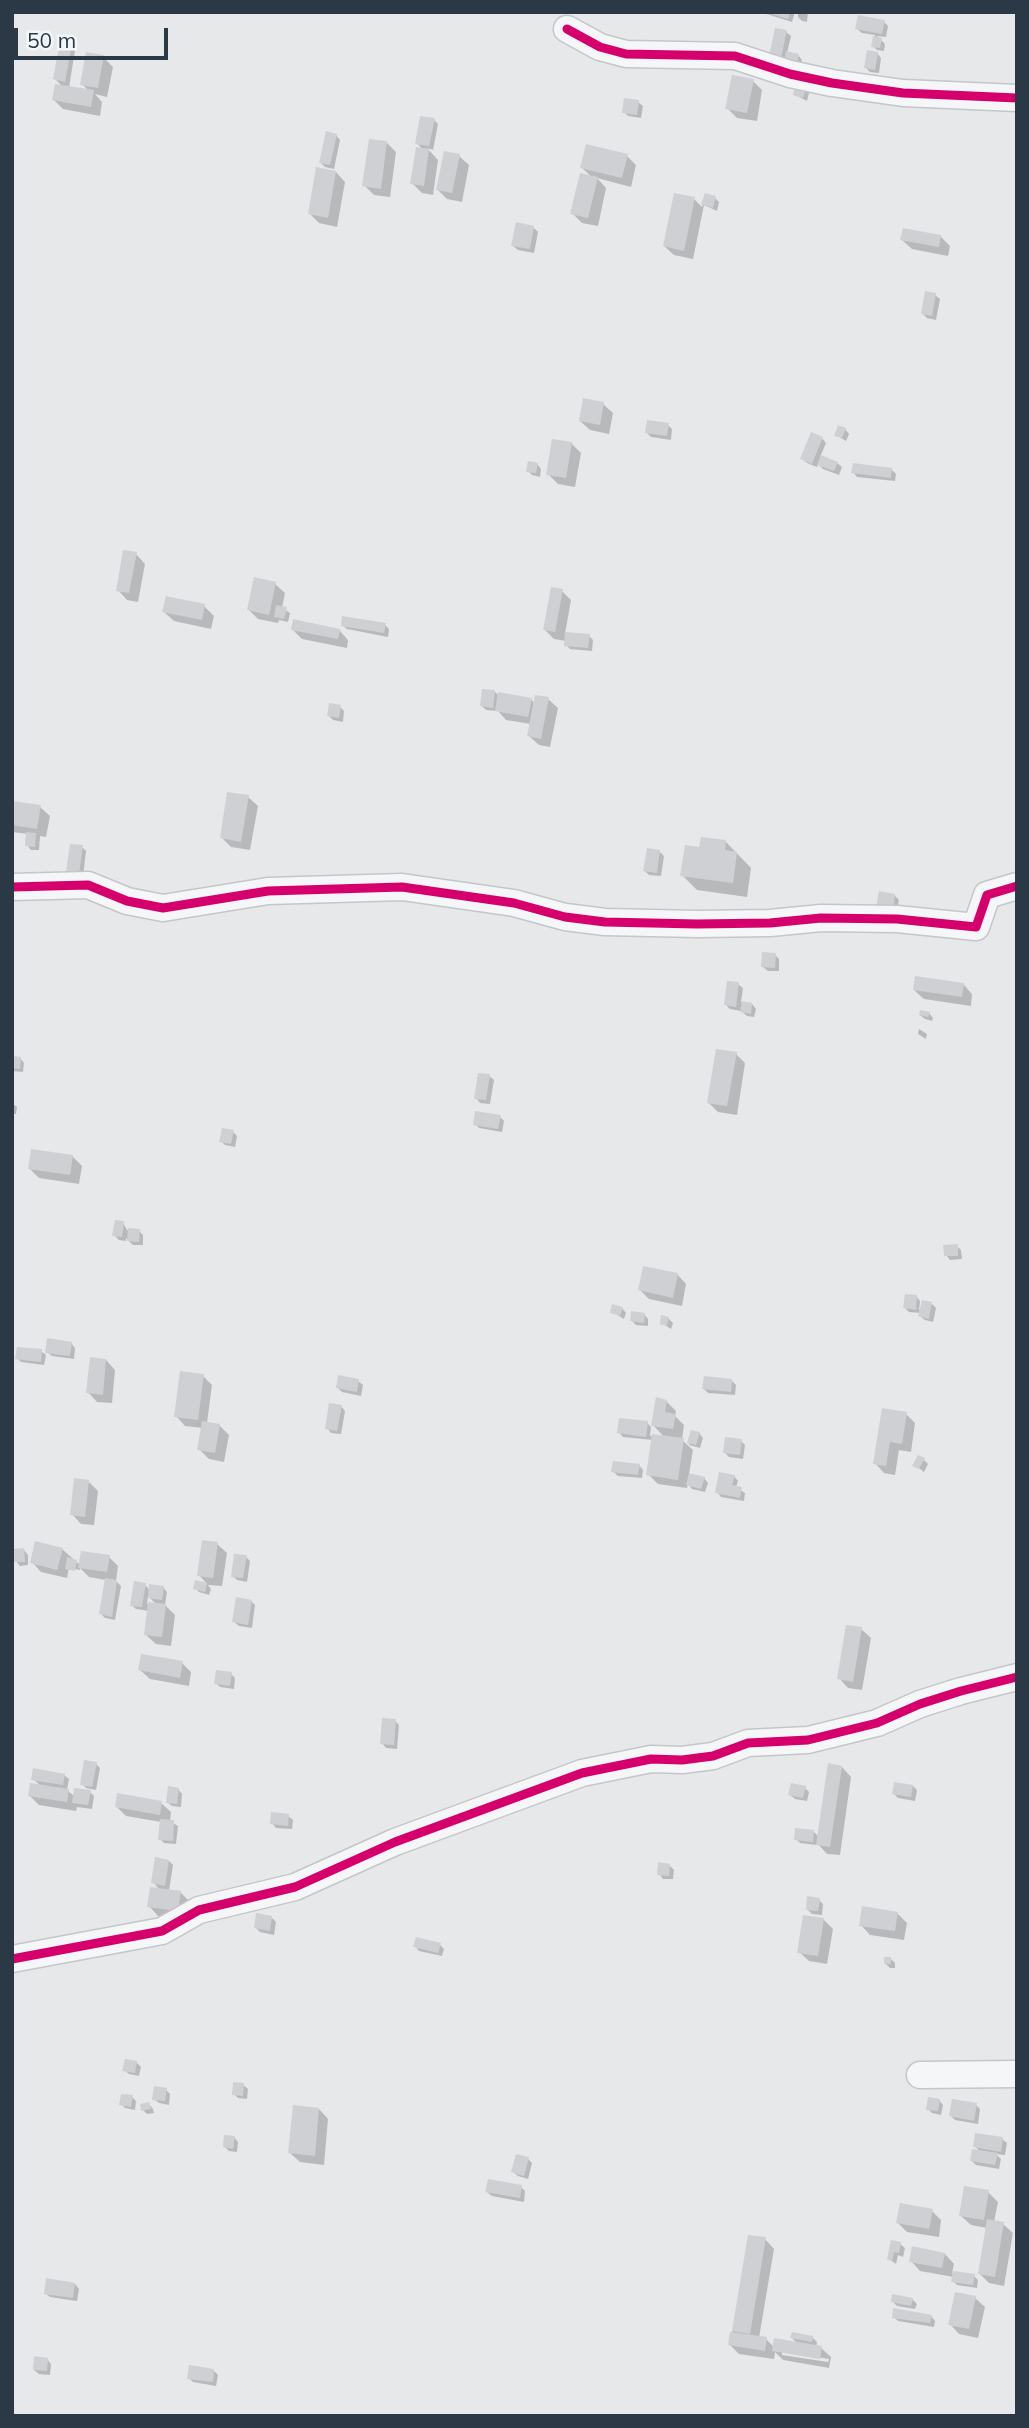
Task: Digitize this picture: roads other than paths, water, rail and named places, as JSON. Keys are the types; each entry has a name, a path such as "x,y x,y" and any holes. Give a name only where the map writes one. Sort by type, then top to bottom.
{"street":[{"path":"567,29 600,47 626,54 735,56 790,74 832,83 903,93 1017,98"},
{"path":"12,887 88,885 127,901 163,908 268,891 402,887 513,903 565,918 606,922 771,923 846,918 897,919 976,927 987,895 1017,886"},
{"path":"12,1959 162,1931 199,1910 295,1887 395,1842 582,1773 651,1759 682,1760 713,1756 748,1743 808,1740 877,1723 920,1704 1017,1677"},
{"path":"920,2075 1017,2074"}]}
